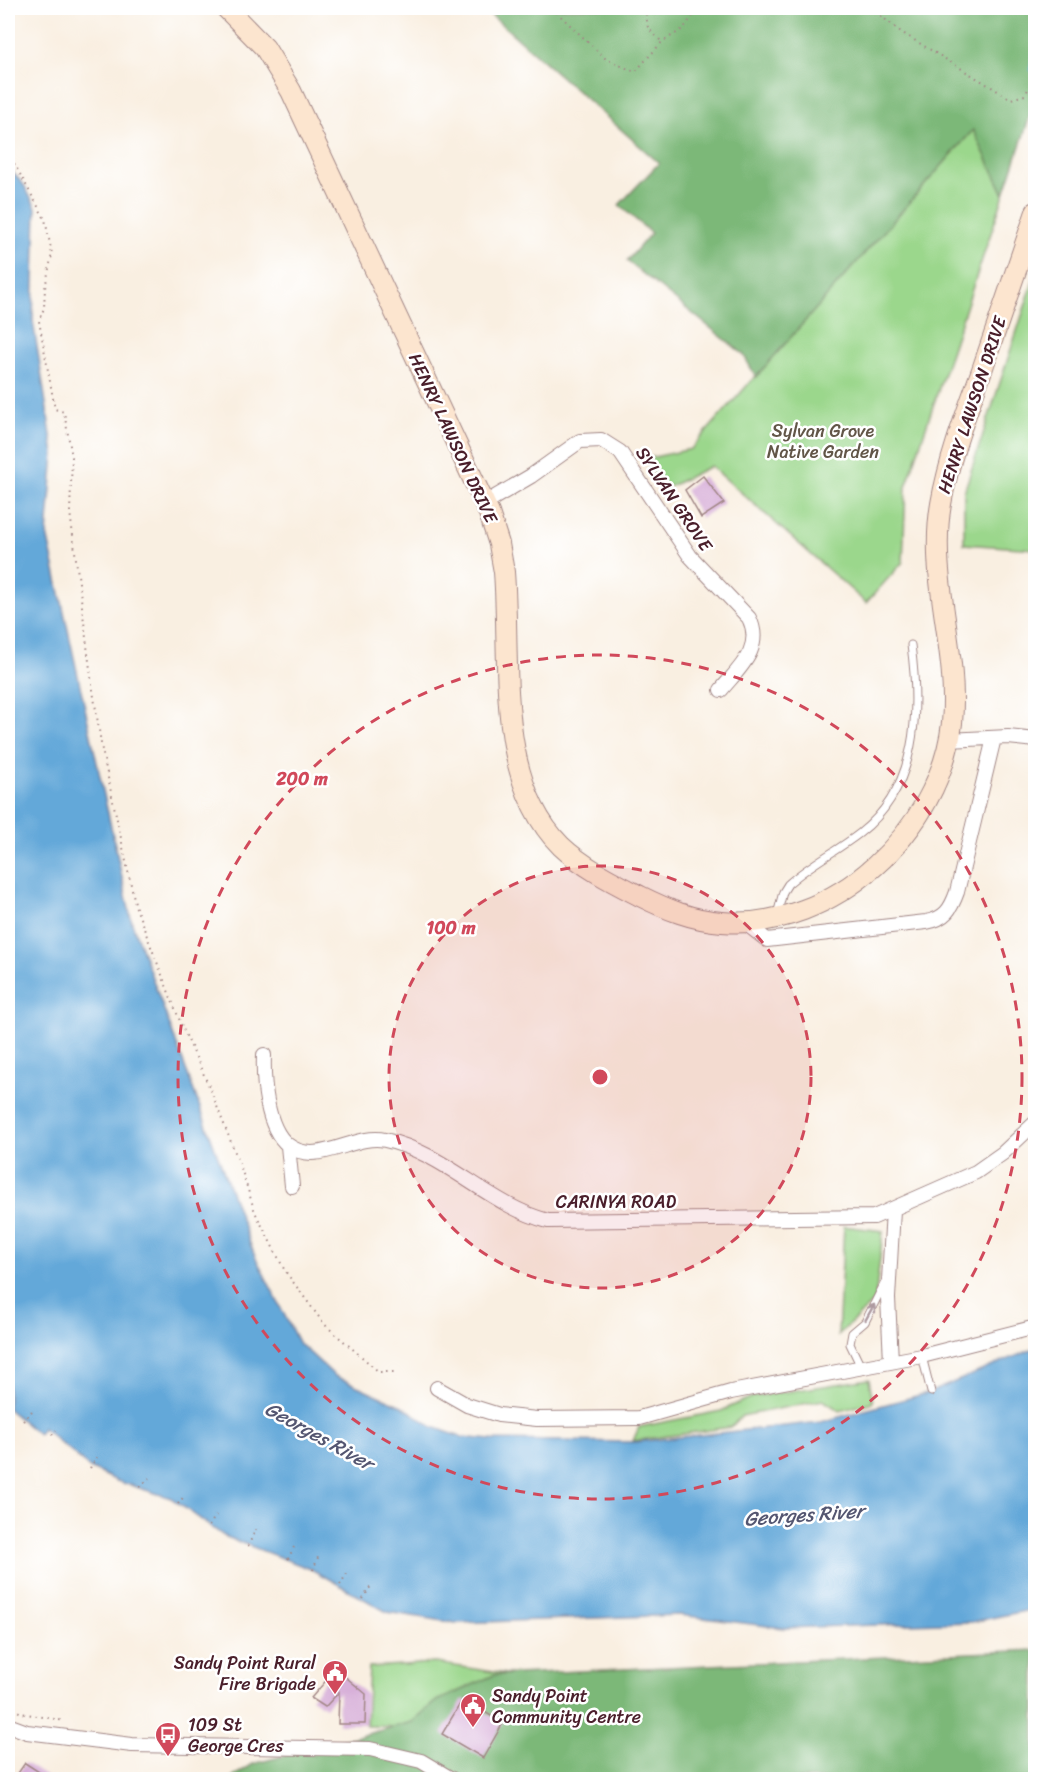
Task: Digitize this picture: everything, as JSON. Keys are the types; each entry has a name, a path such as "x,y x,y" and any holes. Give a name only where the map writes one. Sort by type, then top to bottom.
{"main road":[{"name":"HENRY LAWSON DRIVE","path":"225,8 266,48 291,91 485,503 499,544 504,572 511,713 516,763 524,791 536,814 553,837 573,856 638,894 674,911 698,918 744,922 776,918 833,895 856,881 883,858 925,804 936,783 949,740 952,719 951,678 937,566 940,507 957,442 1035,212"}],"street":[{"name":"SYLVAN GROVE","path":"485,503 531,476 580,441 590,438 611,445 620,452 690,556 749,618 754,627 755,636 750,655 721,690"},
{"path":"744,922 767,940 926,922 943,917 949,911 957,891 984,787 993,738"},
{"path":"949,740 993,738 1035,740"},
{"path":"264,1055 263,1084 266,1102 281,1137 288,1146 292,1185"},
{"name":"CARINYA ROAD","path":"288,1146 310,1153 372,1138 385,1140 426,1154 512,1207 548,1221 864,1218 893,1210 984,1167 1035,1122"},
{"path":"891,1361 888,1318 893,1210"},
{"path":"437,1388 467,1405 499,1415 537,1419 639,1418 731,1392 860,1364 922,1356 1035,1327"},
{"path":"8,1725 27,1732 132,1745 370,1749 421,1761 453,1779"}],"lane":[{"path":"776,918 783,892 788,884 873,822 894,793 903,775 912,747 916,714 911,645"},
{"path":"860,1364 850,1344 852,1333 865,1322 881,1293 890,1264"},
{"path":"922,1356 931,1392"}],"path":[{"path":"552,8 606,59 635,72 662,42 683,29 699,8"},
{"path":"645,8 648,28 662,42"},
{"path":"871,8 901,32 1011,99 1025,95 1035,74"},
{"path":"8,150 13,152 11,158 45,219 48,230 52,254 45,288 44,308 39,321 55,409 64,411 72,457 70,512 93,688 105,762 136,908 217,1106 255,1212 285,1271 324,1324 379,1372 395,1372"},
{"path":"22,1421 32,1411"},
{"path":"52,1436 56,1430"},
{"path":"90,1468 97,1457"},
{"path":"140,1487 150,1478"},
{"path":"178,1504 185,1495"},
{"path":"209,1526 216,1515"},
{"path":"248,1546 255,1529"},
{"path":"288,1559 294,1547"},
{"path":"313,1570 319,1555"},
{"path":"340,1585 349,1570"},
{"path":"363,1599 372,1584"},
{"path":"8,1706 28,1715 71,1723"}],"green space":[{"path":"483,8 1035,8 1035,101 1004,194 973,130 756,377 743,354 627,261 651,233 619,205 659,163"},
{"name":"Sylvan Grove Native Garden","path":"974,129 1004,194 906,487 903,562 866,603 711,466 665,489 645,459 691,449"},
{"path":"1035,276 1035,549 964,544 964,492"},
{"path":"844,1226 883,1231 875,1301 838,1335"},
{"path":"869,1379 873,1402 840,1411 823,1400 742,1416 731,1427 633,1441 639,1427 721,1411 752,1397"},
{"path":"1035,1650 1035,1779 228,1780 253,1764 412,1722 435,1702 494,1675"},
{"path":"436,1663 629,1693 399,1727 366,1726 369,1667"}],"water":[{"name":"Georges River","path":"8,167 24,185 36,208 33,321 54,454 47,534 132,923 254,1254 298,1342 335,1376 402,1406 433,1427 461,1437 492,1440 635,1442 821,1422 931,1392 1035,1348 1035,1609 972,1622 783,1628 680,1615 456,1623 387,1612 313,1570 224,1536 171,1498 117,1481 90,1468 43,1428 38,1434 8,1409"}],"building":[{"path":"703,476 724,503 701,518 685,490"},
{"path":"336,1669 366,1694 365,1724 338,1724 339,1692 325,1707 311,1698"},
{"name":"Sandy Point Community Centre","path":"463,1699 503,1723 483,1758 442,1734"},
{"path":"25,1763 50,1779 14,1779"}],"waterway":[{"path":"1036,47 1032,69 1036,71"}],"place":[{"name":"Sandy Point Rural Fire Brigade","path":"335,1696"},
{"name":"Sandy Point Community Centre","path":"473,1729"},
{"name":"109 St George Cres","path":"168,1758"}]}
